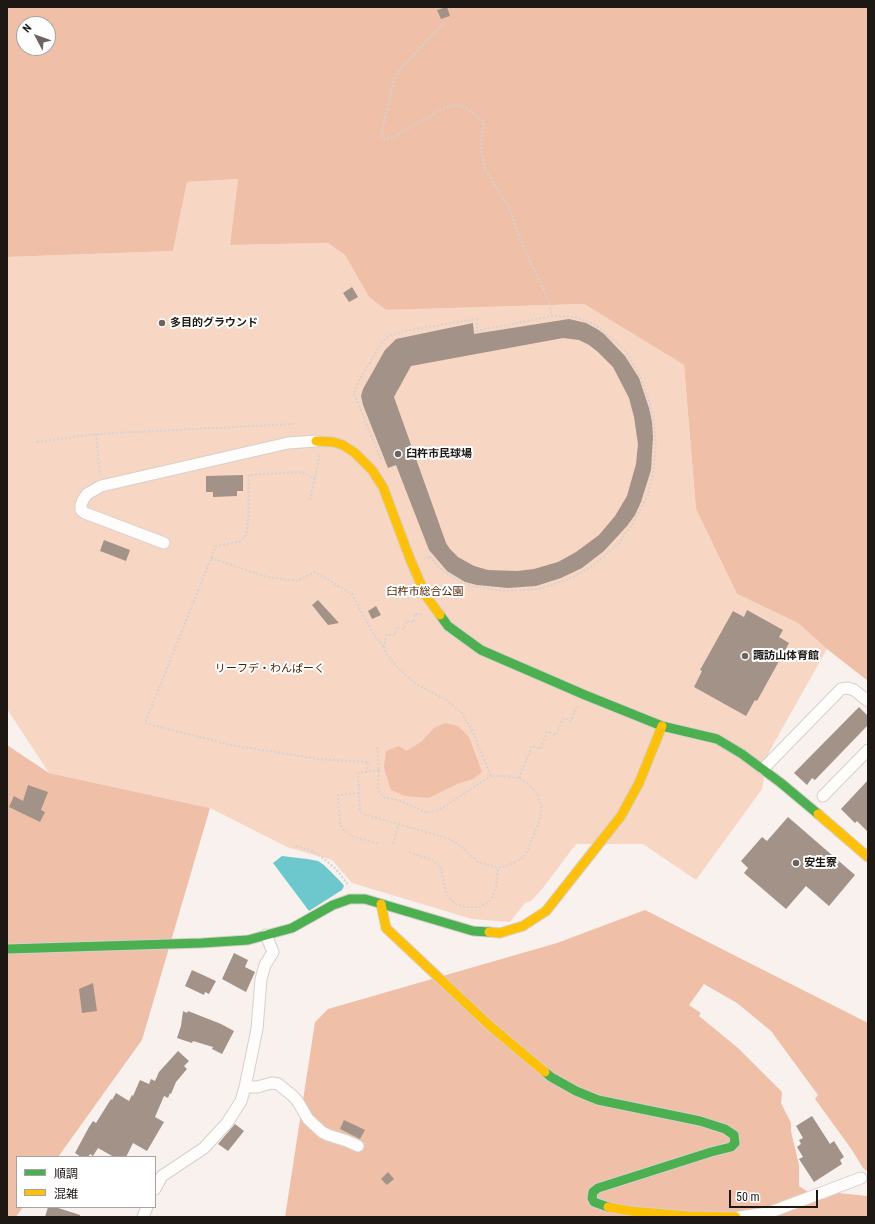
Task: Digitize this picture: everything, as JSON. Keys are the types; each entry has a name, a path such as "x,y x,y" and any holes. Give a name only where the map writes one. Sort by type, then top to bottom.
{"street":[{"path":"164,543 85,513 81,510 80,505 86,494 101,486 288,443 320,441 343,445 350,449 372,470 383,487 410,559 426,596 448,626 481,650 582,694 662,726 717,739 742,754 781,783 868,857"},
{"path":"763,769 841,689 848,688 854,690 868,701"},
{"path":"7,949 202,943 248,940 292,928 333,905 350,899 365,899 473,931 500,933 524,926 546,911 621,816 639,783 662,726"},
{"path":"823,796 868,750"},
{"path":"382,904 386,928 489,1025 551,1077 576,1091 598,1100 700,1121 725,1129 734,1135 735,1143 731,1147 598,1188 593,1192 592,1198 594,1202 606,1207 630,1211 688,1216 738,1217 768,1213 861,1178"},
{"path":"156,1187 162,1176 204,1148 227,1123 241,1101 257,1029 261,979 265,966 273,952 266,935"},
{"path":"245,1087 257,1087 272,1083 278,1084 293,1096 315,1127 328,1135 358,1146"}],"path":[{"path":"444,24 395,76 381,135 385,140 390,139 442,109 458,105 465,107 482,121 484,127 481,143 486,172 508,205 520,239 549,302 552,316"},
{"path":"381,459 354,394 358,383 384,340 389,336 404,331 477,319 478,331 552,316 575,317 597,326 626,352 641,378 653,414 656,445 653,473 648,495 634,523 619,543 602,558 589,568 573,577 537,589 503,591 472,586 446,574 429,556 421,561"},
{"path":"37,442 96,434 294,424"},
{"path":"96,434 101,486"},
{"path":"310,500 315,479 320,441"},
{"path":"315,479 301,472 249,475 248,523 246,535 239,542 216,546 145,723 230,745 318,758 368,762 367,772"},
{"path":"211,558 267,577 296,581 315,572 352,594 374,635 384,647 390,659 416,684 445,699 462,713 473,732 491,776"},
{"path":"384,647 386,635 394,635 396,627 404,629 406,621 414,622 415,614 425,615"},
{"path":"519,778 532,746 540,749 548,732 556,735 563,718 571,721 577,705"},
{"path":"377,747 379,770 378,790 385,798 398,800 428,812 439,810 491,776 519,778 527,783 537,793 542,809 530,847 524,856 512,864 498,868 478,862 463,848 451,840 363,814 360,811 358,773 379,770"},
{"path":"359,793 338,795 340,824 352,836 378,844"},
{"path":"393,844 398,825"},
{"path":"296,846 312,852 336,870 352,890"},
{"path":"409,852 432,860 438,865 441,868 448,897 456,904 466,907 479,907 488,903 492,898 496,887 498,868"}],"green space":[{"name":"臼杵市総合公園","path":"238,179 230,245 328,243 345,255 369,297 386,310 584,304 684,365 696,509 737,594 798,623 827,649 769,752 762,789 696,880 643,844 576,844 543,888 531,901 525,903 510,922 472,919 352,883 332,860 287,847 210,808 49,773 7,709 7,257 173,251 187,182"}],"shaded area":[{"path":"7,7 868,7 868,681 827,649 798,623 737,594 696,509 684,365 584,304 386,310 369,297 345,255 328,243 230,245 238,179 187,182 173,251 7,257"},
{"path":"445,723 458,726 469,737 482,772 473,779 457,784 429,798 405,796 391,790 384,768 386,751 399,746 406,751 421,742 434,728"},
{"path":"7,745 49,773 210,808 142,1040 59,1156 16,1156 16,1208 22,1208 16,1217 7,1217"},
{"path":"645,910 868,1023 868,1172 863,1168 852,1150 815,1099 818,1095 771,1031 737,1003 704,984 689,1005 701,1013 699,1016 738,1048 782,1092 781,1103 791,1123 791,1131 799,1165 799,1186 819,1199 824,1199 838,1193 868,1196 868,1217 285,1217 315,1022 328,1009 557,943"}],"water":[{"path":"282,856 318,861 341,882 344,886 342,890 309,911 273,863"}],"building":[{"path":"447,7 450,16 441,19 437,10"},
{"path":"352,287 358,297 349,302 343,293"},
{"name":"臼杵市民球場","path":"569,319 586,323 604,334 625,356 639,378 649,408 653,437 651,470 641,502 635,515 604,551 582,568 561,578 536,586 508,588 477,585 465,582 447,571 429,550 396,465 388,468 363,405 361,396 363,389 385,350 396,339 473,323 474,334","holes":["563,338 579,340 598,352 613,367 629,398 634,417 638,444 636,464 627,496 615,516 599,535 576,552 558,562 534,569 517,571 488,570 474,566 458,557 446,543 394,397 411,366"]},
{"path":"243,475 243,491 237,491 237,496 213,497 213,492 206,492 206,476"},
{"path":"104,540 130,550 126,561 100,551"},
{"path":"318,600 339,623 328,625 312,605"},
{"path":"376,606 381,615 372,619 368,611"},
{"name":"諏訪山体育館","path":"747,610 783,630 779,637 789,643 757,701 755,700 746,716 694,687 702,671 700,670 733,611 744,617"},
{"path":"859,707 868,716 868,725 815,780 812,778 807,785 794,773"},
{"path":"868,780 868,832 857,821 855,823 841,809"},
{"path":"28,785 48,792 41,810 45,812 40,822 9,807 14,796 23,801"},
{"name":"安生寮","path":"788,817 855,875 829,906 806,886 786,909 744,873 748,868 741,861 762,837 767,841"},
{"path":"234,953 248,960 245,967 255,972 246,992 222,979"},
{"path":"192,970 216,981 209,994 205,992 204,995 185,986"},
{"path":"93,983 97,1011 82,1013 79,989"},
{"path":"183,1011 187,1013 188,1011 221,1024 234,1031 222,1054 212,1049 213,1047 193,1041 192,1043 177,1038 181,1026"},
{"path":"178,1051 189,1061 184,1066 187,1069 176,1082 171,1094 170,1093 168,1098 164,1096 155,1117 164,1122 147,1151 133,1143 126,1156 112,1156 98,1148 93,1156 90,1154 89,1156 80,1156 75,1153 93,1121 96,1123 116,1093 129,1101 132,1095 133,1096 140,1080 149,1084 151,1079 155,1081 159,1072"},
{"path":"812,1116 830,1144 834,1141 844,1157 840,1160 842,1164 814,1182 799,1159 803,1157 797,1147 801,1144 799,1140 803,1138 796,1126"},
{"path":"344,1120 365,1130 360,1139 340,1129"},
{"path":"235,1124 244,1131 228,1151 218,1144"},
{"path":"388,1172 394,1179 387,1185 381,1179"},
{"path":"48,1208 58,1208 80,1215 80,1217 45,1217"}],"traffic: fast":[{"path":"440,615 448,626 481,650 585,695 662,726 717,739 742,754 781,783 818,814"},
{"path":"7,949 202,943 248,940 292,928 333,905 350,899 365,899 473,931 489,932"},
{"path":"545,1072 576,1091 598,1100 700,1121 725,1129 734,1135 735,1143 731,1147 598,1188 593,1192 592,1198 594,1202 608,1207"}],"traffic: slow":[{"path":"316,441 333,442 343,445 355,453 372,470 383,487 410,559 426,596 440,615"},
{"path":"489,932 500,933 523,926 546,911 621,816 639,783 662,726"},
{"path":"818,814 868,857"},
{"path":"381,904 386,928 489,1025 545,1072"},
{"path":"608,1207 630,1211 688,1216 736,1217"}],"place":[{"name":"多目的グラウンド","path":"162,323"},
{"name":"臼杵市民球場","path":"398,454"},
{"name":"諏訪山体育館","path":"745,656"},
{"name":"安生寮","path":"796,863"}],"park label":[{"name":"リーフデ・わんぱーく","path":"270,669"}]}
